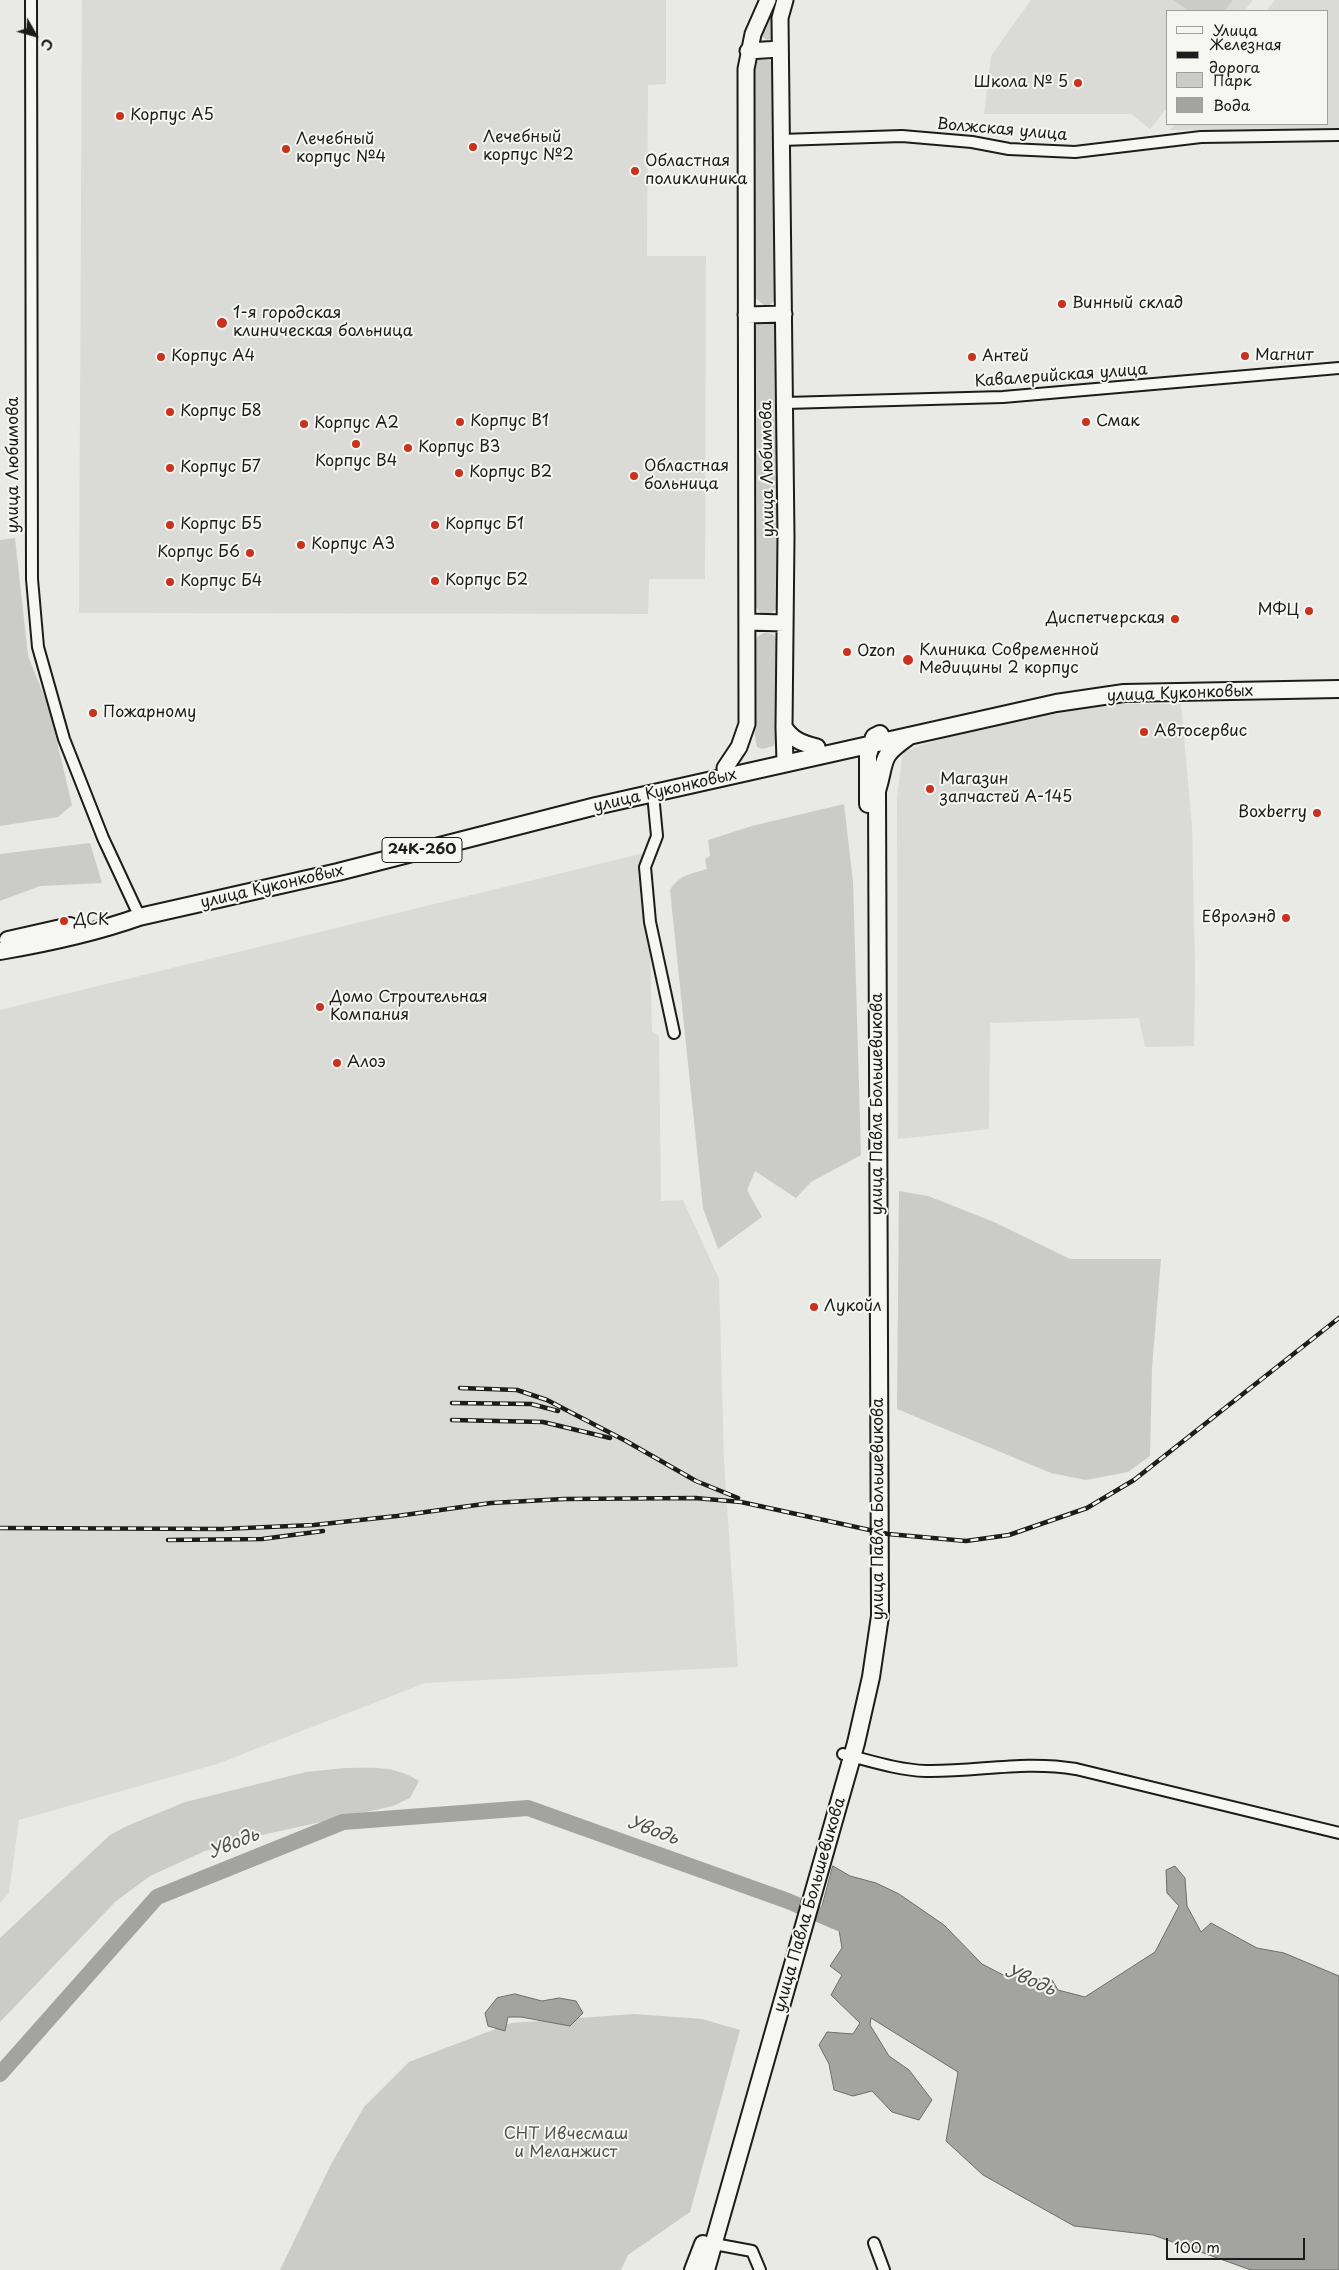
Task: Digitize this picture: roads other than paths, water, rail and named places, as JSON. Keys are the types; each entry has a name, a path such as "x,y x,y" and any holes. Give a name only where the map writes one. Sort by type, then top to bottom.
{"main road":[{"name":"улица Любимова","path":"725,768 739,747 747,724 746,74 748,51 759,17 768,0"},
{"name":"улица Любимова","path":"785,0 780,18 784,314 785,759"},
{"path":"748,51 780,49"},
{"path":"746,315 784,314"},
{"path":"747,622 785,623"},
{"name":"улица Куконковых","path":"875,740 1033,698 1094,687 1124,684 1339,679"},
{"name":"улица Куконковых","path":"0,942 234,897 596,806 653,794 829,747 908,737 1056,704 1124,693 1339,690"},
{"path":"784,727 791,737 798,742 829,747 859,763 872,789"},
{"name":"улица Павла Большевикова","path":"706,2270 708,2243 796,1942 848,1755 865,1654 869,1618 871,1532 872,789 882,762 891,750 908,737"},
{"path":"872,789 875,740"},
{"name":"улица Куконковых","path":"0,951 37,945 108,928 138,914 544,815 587,799 725,768 785,759"},
{"name":"улица Павла Большевикова","path":"693,2270 708,2243"}],"street":[{"name":"улица Любимова","path":"30,0 32,578 38,647 64,738 103,838 138,914"},
{"name":"Волжская улица","path":"781,140 902,136 972,142 1009,149 1075,152 1201,137 1339,135"},
{"name":"Кавалерийская улица","path":"784,403 1003,397 1339,368"},
{"path":"653,794 657,836 645,867 650,922 674,1033"},
{"path":"848,1755 902,1768 926,1771 1030,1764 1060,1766 1339,1833"},
{"path":"708,2243 752,2251 760,2270"},
{"path":"874,2243 884,2270"}],"water":[{"path":"833,1866 850,1876 876,1883 899,1894 944,1925 982,1964 1005,1976 1052,1980 1058,1990 1085,1997 1155,1952 1179,1906 1167,1893 1166,1870 1175,1866 1185,1878 1187,1906 1201,1932 1211,1923 1257,1948 1284,1953 1339,1976 1339,2270 1251,2270 1153,2235 1074,2226 983,2175 946,2141 958,2072 871,2018 870,2025 889,2056 909,2070 932,2100 919,2120 892,2112 872,2091 853,2096 834,2090 829,2064 819,2045 827,2032 853,2034 860,2023 831,1995 842,1975 830,1966 842,1948 839,1930 819,1919"},
{"path":"515,1994 542,2001 559,1998 576,2001 583,2013 570,2026 521,2017 508,2017 505,2031 488,2026 485,2013 497,1998"}],"waterway":[{"name":"Уводь","path":"0,2074 157,1897 343,1822 528,1808 788,1901 839,1923"}],"railway":[{"path":"0,1528 222,1529 314,1525 491,1503 564,1499 695,1498 741,1502 888,1534 966,1541 1009,1535 1087,1508 1134,1480 1339,1318"},
{"path":"460,1388 517,1390 547,1400 626,1441 696,1481 738,1498"},
{"path":"452,1403 531,1404 558,1411"},
{"path":"452,1420 543,1422 610,1438"},
{"path":"168,1540 262,1539 323,1531"}],"place":[{"name":"Школа № 5","path":"1078,83"},
{"name":"Корпус А5","path":"120,116"},
{"name":"Лечебный корпус №2","path":"473,147"},
{"name":"Лечебный корпус №4","path":"286,149"},
{"name":"Областная поликлиника","path":"635,171"},
{"name":"Винный склад","path":"1062,304"},
{"name":"1-я городская клиническая больница","path":"222,323"},
{"name":"Магнит","path":"1245,356"},
{"name":"Корпус А4","path":"161,357"},
{"name":"Антей","path":"972,357"},
{"name":"Корпус Б8","path":"170,412"},
{"name":"Корпус В1","path":"460,422"},
{"name":"Смак","path":"1086,422"},
{"name":"Корпус А2","path":"304,424"},
{"name":"Корпус В4","path":"356,444"},
{"name":"Корпус В3","path":"408,448"},
{"name":"Корпус Б7","path":"170,468"},
{"name":"Корпус В2","path":"459,473"},
{"name":"Областная больница","path":"634,476"},
{"name":"Корпус Б5","path":"170,525"},
{"name":"Корпус Б1","path":"435,525"},
{"name":"Корпус А3","path":"301,545"},
{"name":"Корпус Б6","path":"250,553"},
{"name":"Корпус Б2","path":"435,581"},
{"name":"Корпус Б4","path":"170,582"},
{"name":"МФЦ","path":"1309,611"},
{"name":"Диспетчерская","path":"1175,619"},
{"name":"Ozon","path":"847,652"},
{"name":"Клиника Современной Медицины 2 корпус","path":"908,660"},
{"name":"Пожарному","path":"93,713"},
{"name":"Автосервис","path":"1144,732"},
{"name":"Магазин запчастей А-145","path":"930,789"},
{"name":"Boxberry","path":"1317,813"},
{"name":"Евролэнд","path":"1286,918"},
{"name":"ДСК","path":"64,921"},
{"name":"Домо Строительная Компания","path":"320,1007"},
{"name":"Алоэ","path":"337,1063"},
{"name":"Лукойл","path":"814,1307"}],"park label":[{"name":"СНТ Ивчесмаш и Меланжист","path":"566,2144"}]}
